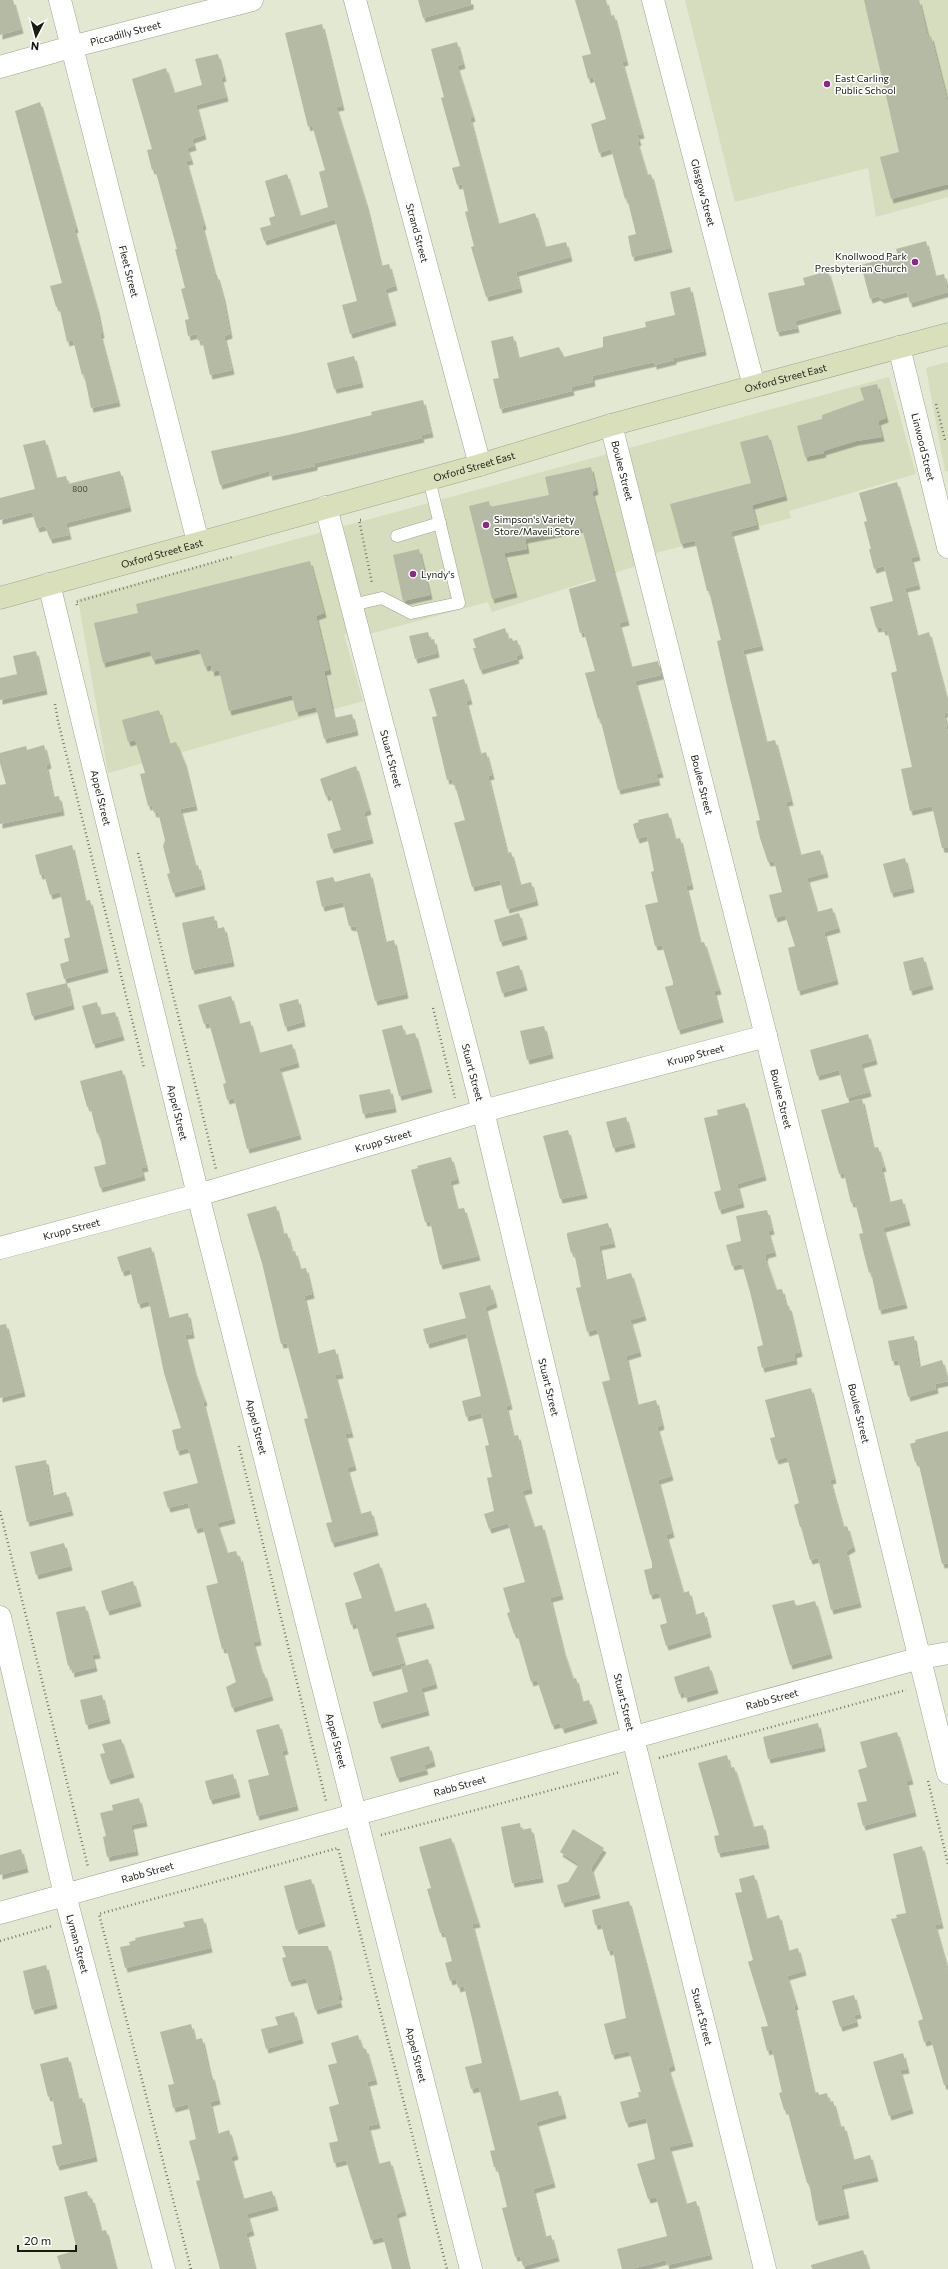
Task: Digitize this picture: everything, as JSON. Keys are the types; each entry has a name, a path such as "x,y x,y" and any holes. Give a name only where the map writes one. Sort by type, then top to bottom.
{"main road":[{"name":"Oxford Street East","path":"0,598 480,465 611,425 948,334"}],"street":[{"name":"Fleet Street","path":"60,0 198,542"},
{"name":"Piccadilly Street","path":"0,67 252,0"},
{"name":"Strand Street","path":"355,0 480,465"},
{"name":"Glasgow Street","path":"653,0 754,386"},
{"name":"Linwood Street","path":"898,347 948,547"},
{"name":"Boulee Street","path":"611,425 766,1036 948,1773"},
{"name":"Stuart Street","path":"326,507 483,1112 633,1738 765,2269"},
{"name":"Appel Street","path":"50,584 198,1195 471,2269"},
{"name":"Krupp Street","path":"0,1248 198,1195 483,1112 766,1036"},
{"name":"Lyman Street","path":"0,1617 65,1895 164,2269"},
{"name":"Rabb Street","path":"0,1913 920,1658 948,1653"}],"lane":[{"path":"352,605 382,598 411,613 459,603 429,478"},
{"path":"397,536 440,523"}],"path":[{"path":"366,518 359,520 372,583"},
{"path":"78,610 76,602 240,555"},
{"path":"55,700 58,721 146,1075"},
{"path":"136,847 221,1188"},
{"path":"237,1440 326,1803"},
{"path":"0,1512 88,1870"},
{"path":"655,1759 906,1690 908,1697"},
{"path":"379,1836 622,1771 624,1779"},
{"path":"926,1773 948,1864"},
{"path":"191,2269 99,1914 338,1848 448,2269"},
{"path":"0,1941 54,1926"}],"shaded area":[{"name":"East Carling Public School","path":"685,0 948,0 948,197 876,217 868,168 735,202"},
{"path":"948,362 948,471 945,472 926,368"},
{"path":"889,377 916,474 789,511 791,518 659,552 633,567 492,612 488,602 373,633 344,634 363,701 108,773 78,599"}],"building":[{"path":"0,0 13,0 21,29 0,35"},
{"path":"418,0 471,0 471,5 423,18"},
{"path":"575,0 606,0 610,16 614,15 626,61 622,62 642,134 637,135 639,141 637,142 647,175 651,174 670,248 632,257 628,236 636,234 627,198 625,199 611,149 599,153 591,124 606,119 593,77 588,79 582,56 591,54"},
{"path":"864,0 919,0 928,37 931,36 948,103 948,184 891,199 880,157 899,152"},
{"path":"322,24 342,106 336,107 366,204 381,266 389,264 395,286 385,289 394,321 350,334 342,305 357,301 335,219 264,241 260,228 271,225 269,218 275,216 265,181 287,174 300,216 328,207 319,172 325,170 312,125 308,127 285,33"},
{"path":"457,42 463,64 457,66 473,117 470,118 498,224 535,213 545,247 566,242 570,257 516,272 520,288 486,297 471,247 474,246 465,212 468,211 462,184 457,185 452,168 460,166 441,98 444,97 431,49"},
{"path":"218,54 224,77 221,78 226,97 196,105 204,135 192,139 194,146 187,148 191,160 186,161 204,225 202,226 215,275 217,275 223,297 230,334 224,336 232,370 210,375 202,340 198,341 197,334 188,336 185,320 189,319 181,289 185,288 175,249 177,249 155,169 152,170 147,150 152,149 132,79 166,68 174,93 202,85 195,59"},
{"path":"40,102 76,228 74,229 97,309 102,334 100,334 118,402 91,408 84,374 82,375 73,340 67,342 59,306 56,307 50,286 62,283 15,111"},
{"path":"926,241 935,276 944,274 948,292 910,303 907,292 882,299 878,296 870,299 861,265 898,255 896,249"},
{"path":"828,271 839,309 795,321 797,328 777,332 768,293 805,285 803,278"},
{"path":"690,287 704,351 674,358 674,360 654,365 654,362 592,376 593,382 571,387 572,391 500,409 493,379 499,378 491,341 513,336 518,358 559,347 564,357 603,347 603,337 646,327 645,322 675,315 670,292"},
{"path":"354,356 361,383 334,389 327,363"},
{"path":"877,384 886,418 878,421 882,437 856,441 823,451 824,453 805,457 797,426 822,419 822,415 864,400 860,388"},
{"path":"423,400 431,433 421,435 422,438 315,463 315,466 270,476 269,471 220,485 211,451 293,434 372,415 371,412"},
{"path":"768,435 785,496 752,505 757,525 731,532 761,646 743,650 766,742 775,740 791,801 786,802 800,855 820,850 826,873 807,878 817,912 832,908 838,928 824,932 836,980 798,991 788,948 795,946 785,915 775,918 769,895 782,892 774,861 768,862 760,838 756,821 760,820 717,641 721,640 709,591 707,591 695,541 681,544 670,504 751,483 740,442"},
{"path":"45,440 56,478 66,476 68,484 120,471 129,507 66,523 69,535 50,539 45,526 37,528 32,512 0,520 0,498 35,489 23,445"},
{"path":"591,467 596,490 592,492 627,621 619,623 631,667 658,661 661,675 635,681 661,773 656,774 658,781 618,790 600,718 598,719 585,673 595,671 584,632 580,633 569,589 596,581 582,528 525,539 527,549 504,553 515,593 492,599 469,506 489,501 490,507 549,495 545,477"},
{"path":"897,482 918,556 911,558 918,585 905,588 917,636 929,632 948,704 948,712 944,713 948,734 948,848 942,848 932,806 910,811 901,769 912,767 891,673 897,671 887,630 883,631 882,627 876,628 870,607 893,601 884,566 874,569 869,549 871,549 864,522 867,521 859,493"},
{"path":"419,549 430,595 403,601 393,555"},
{"path":"310,561 324,613 316,616 329,670 324,671 334,718 352,714 356,731 324,739 316,707 296,712 292,695 229,711 219,670 212,672 211,665 205,667 199,649 153,660 150,651 103,663 94,623 138,613 136,604"},
{"path":"505,628 508,639 512,638 513,641 517,640 521,654 516,656 517,659 480,670 473,648 476,648 473,639"},
{"path":"428,632 430,640 434,639 437,653 415,659 409,636"},
{"path":"36,651 45,690 0,700 0,678 17,674 13,656"},
{"path":"464,679 470,700 466,701 480,754 486,752 492,775 488,776 507,853 511,852 520,885 531,882 536,901 507,909 500,880 472,887 454,823 465,820 455,785 453,785 452,779 447,780 432,717 437,716 429,689"},
{"path":"159,710 169,744 176,742 184,761 195,806 180,809 195,866 198,865 203,885 173,893 167,874 170,873 163,846 165,840 158,812 154,813 152,805 148,806 140,774 145,773 135,740 128,742 122,720"},
{"path":"44,745 49,764 46,765 53,797 59,796 62,811 0,824 0,785 6,784 0,763 0,753 26,746 27,750"},
{"path":"356,766 369,810 364,812 371,839 331,849 327,834 341,830 330,795 326,797 320,779"},
{"path":"668,813 675,839 680,838 691,885 686,886 700,943 704,942 719,990 714,991 721,1018 678,1030 665,987 673,985 673,982 662,945 655,946 645,905 658,902 651,872 654,871 647,836 637,839 633,824 639,822 638,820"},
{"path":"72,845 85,901 90,900 106,968 64,979 60,964 69,961 64,939 70,937 60,892 50,895 44,874 40,875 35,855"},
{"path":"905,858 912,888 891,893 883,864"},
{"path":"370,873 385,942 394,940 406,994 375,1001 356,927 349,926 343,902 322,907 316,881 333,877 335,882"},
{"path":"519,913 525,935 500,942 494,920"},
{"path":"214,916 216,929 224,927 232,962 192,970 182,923"},
{"path":"923,957 931,985 910,991 903,962"},
{"path":"519,965 525,986 502,993 496,972"},
{"path":"67,983 72,1005 32,1016 26,993"},
{"path":"231,996 239,1024 250,1021 259,1053 292,1044 297,1063 279,1068 299,1135 247,1149 234,1098 227,1100 223,1084 226,1083 209,1023 204,1024 198,1005"},
{"path":"298,999 303,1022 285,1027 279,1004"},
{"path":"97,1002 100,1015 115,1012 122,1036 93,1044 82,1006"},
{"path":"402,1025 405,1035 415,1033 430,1088 399,1096 382,1030"},
{"path":"544,1026 551,1054 527,1060 520,1031"},
{"path":"868,1034 875,1060 861,1064 869,1092 847,1098 839,1070 817,1076 810,1050"},
{"path":"122,1070 146,1167 141,1168 143,1176 100,1188 94,1167 106,1164 99,1133 97,1134 90,1106 87,1107 80,1081"},
{"path":"390,1089 394,1108 363,1114 359,1095"},
{"path":"862,1099 873,1148 878,1147 884,1167 881,1168 889,1202 902,1199 908,1221 883,1228 905,1304 879,1310 871,1272 869,1273 859,1234 863,1233 855,1202 851,1203 844,1173 839,1174 821,1110"},
{"path":"745,1103 764,1176 737,1184 742,1203 719,1210 714,1192 721,1190 704,1118 718,1115 717,1110"},
{"path":"626,1117 633,1143 613,1148 606,1122"},
{"path":"568,1130 585,1194 560,1199 543,1136"},
{"path":"451,1157 457,1179 450,1181 457,1209 464,1208 478,1256 440,1265 430,1221 425,1222 411,1170 418,1168 417,1166"},
{"path":"276,1206 283,1234 287,1233 292,1252 295,1251 300,1269 306,1268 312,1294 304,1296 317,1354 335,1349 341,1374 335,1375 351,1433 345,1434 354,1466 347,1468 360,1514 371,1511 376,1531 332,1543 326,1523 332,1522 304,1419 308,1418 287,1343 281,1344 262,1263 247,1214"},
{"path":"767,1210 772,1230 768,1231 774,1252 766,1254 765,1258 776,1290 782,1289 786,1306 789,1306 800,1352 794,1354 795,1360 762,1368 757,1347 763,1345 742,1264 732,1266 726,1245 741,1241 736,1216"},
{"path":"608,1223 613,1243 599,1246 605,1280 631,1273 644,1316 630,1320 639,1352 626,1356 637,1405 656,1400 662,1425 657,1427 671,1476 658,1480 672,1533 666,1535 683,1593 689,1591 695,1615 704,1612 709,1633 666,1646 660,1625 667,1623 659,1593 650,1595 644,1570 652,1568 652,1563 602,1382 610,1380 597,1329 587,1332 576,1288 581,1287 574,1252 571,1253 567,1236 567,1233"},
{"path":"151,1247 168,1318 188,1313 192,1334 185,1335 194,1370 205,1401 203,1402 233,1519 217,1523 227,1553 236,1551 238,1557 240,1556 259,1641 253,1642 262,1674 264,1673 271,1696 232,1708 226,1687 236,1682 226,1648 222,1649 206,1586 218,1583 203,1527 195,1529 188,1503 168,1508 163,1492 198,1483 188,1448 177,1451 172,1430 181,1428 164,1373 149,1301 138,1304 130,1269 122,1272 117,1257"},
{"path":"490,1285 495,1303 485,1307 510,1405 506,1406 513,1436 518,1435 530,1489 522,1491 534,1527 542,1525 561,1595 550,1598 563,1650 573,1679 576,1678 582,1702 589,1700 595,1719 562,1729 560,1723 552,1725 537,1680 531,1682 517,1633 514,1634 507,1613 510,1612 503,1588 525,1582 508,1523 489,1529 484,1514 494,1511 487,1478 492,1477 485,1446 489,1445 481,1413 466,1417 462,1401 481,1396 466,1333 427,1344 423,1329 466,1318 459,1293"},
{"path":"6,1324 23,1392 0,1398 0,1325"},
{"path":"914,1336 919,1367 942,1360 948,1381 935,1384 936,1389 908,1397 898,1360 892,1361 888,1341"},
{"path":"811,1388 834,1479 830,1480 843,1527 847,1526 853,1547 846,1551 859,1603 831,1610 818,1558 810,1560 800,1527 794,1505 799,1503 787,1457 776,1460 770,1438 775,1437 765,1400"},
{"path":"948,1431 948,1563 942,1564 918,1461 915,1462 910,1444 916,1442 915,1440"},
{"path":"46,1460 52,1496 66,1492 71,1511 27,1522 15,1466"},
{"path":"64,1543 70,1566 36,1575 30,1552"},
{"path":"379,1563 394,1612 426,1603 432,1624 395,1633 404,1663 370,1672 356,1623 351,1625 345,1603 362,1598 353,1573"},
{"path":"133,1581 139,1602 107,1611 101,1591"},
{"path":"794,1600 796,1606 815,1601 830,1654 790,1665 772,1605"},
{"path":"85,1606 98,1654 92,1655 95,1667 72,1673 71,1665 68,1666 56,1612"},
{"path":"428,1659 435,1684 408,1692 401,1667"},
{"path":"709,1666 716,1689 685,1698 684,1692 679,1694 674,1677"},
{"path":"421,1688 427,1711 379,1724 373,1702"},
{"path":"102,1695 108,1719 86,1725 80,1700"},
{"path":"818,1723 823,1747 768,1759 763,1737"},
{"path":"279,1724 286,1750 282,1751 296,1806 257,1816 248,1780 269,1775 256,1730"},
{"path":"897,1732 911,1780 906,1781 914,1812 863,1826 857,1803 867,1801 858,1770 867,1767 860,1742"},
{"path":"121,1739 132,1773 108,1780 100,1754 105,1753 102,1744"},
{"path":"429,1746 433,1762 424,1765 426,1770 397,1778 390,1757"},
{"path":"727,1755 730,1768 734,1767 753,1827 763,1825 767,1844 718,1853 714,1836 719,1835 698,1763"},
{"path":"233,1774 238,1793 210,1800 205,1781"},
{"path":"139,1798 145,1822 131,1825 136,1851 107,1857 103,1837 106,1836 100,1813 113,1810 112,1805"},
{"path":"520,1823 521,1830 531,1828 541,1878 512,1883 501,1827"},
{"path":"573,1829 604,1848 591,1868 598,1894 562,1903 557,1885 568,1882 579,1864 560,1852"},
{"path":"451,1838 478,1923 472,1924 519,2101 558,2091 564,2114 536,2122 553,2183 533,2189 545,2237 551,2235 557,2257 523,2266 520,2256 515,2257 502,2208 507,2207 497,2167 494,2167 490,2151 495,2150 479,2087 471,2089 465,2067 482,2063 464,1986 458,1988 456,1979 450,1981 445,1963 452,1961 444,1932 440,1933 427,1889 431,1888 419,1847"},
{"path":"922,1846 941,1924 935,1925 948,1971 948,2085 944,2085 931,2040 924,2042 918,2021 923,2019 891,1919 897,1918 896,1915 906,1913 893,1854"},
{"path":"21,1849 26,1868 0,1875 0,1855"},
{"path":"754,1875 766,1919 779,1915 788,1951 798,1948 804,1971 787,1976 796,2005 794,2006 814,2093 818,2092 819,2095 827,2093 829,2102 833,2101 840,2127 844,2126 853,2160 870,2155 876,2177 841,2185 847,2214 816,2221 809,2183 807,2183 787,2109 784,2110 779,2093 782,2092 772,2049 767,2051 761,2027 768,2026 748,1962 753,1960 735,1893 742,1892 739,1879"},
{"path":"311,1879 323,1922 296,1930 284,1886"},
{"path":"629,1901 673,2066 668,2068 691,2142 669,2147 686,2204 696,2201 710,2255 667,2265 666,2260 631,2269 622,2269 617,2249 667,2236 656,2197 648,2199 637,2164 655,2159 646,2118 626,2123 620,2102 639,2097 638,2092 641,2092 629,2051 612,2055 604,2024 626,2018 613,1950 608,1951 601,1924 595,1925 592,1910"},
{"path":"203,1918 210,1948 125,1968 120,1947 130,1945 129,1942 136,1940 135,1938 185,1927 183,1922"},
{"path":"282,1946 328,1946 340,1996 338,1996 340,2003 315,2010 306,1978 289,1982 282,1958 286,1957"},
{"path":"46,1965 55,2004 32,2010 23,1971"},
{"path":"854,1995 859,2014 854,2015 856,2022 840,2027 832,2001"},
{"path":"294,2012 301,2039 266,2049 261,2029 278,2025 275,2017"},
{"path":"191,2024 195,2040 202,2038 210,2075 212,2075 218,2100 210,2102 217,2134 229,2130 236,2155 231,2157 243,2199 272,2191 276,2206 247,2214 252,2231 246,2233 255,2269 220,2269 196,2181 200,2180 189,2141 196,2139 188,2104 173,2108 168,2085 174,2084 160,2032"},
{"path":"358,2035 362,2048 366,2049 375,2080 367,2082 378,2124 368,2126 378,2164 390,2161 404,2211 396,2214 409,2269 392,2269 383,2237 371,2240 346,2160 334,2163 329,2143 338,2141 329,2107 339,2104 328,2065 337,2063 331,2043"},
{"path":"903,2053 907,2069 900,2070 911,2109 889,2116 873,2062"},
{"path":"68,2057 78,2099 82,2098 95,2157 57,2166 52,2146 62,2144 52,2096 48,2097 40,2064"},
{"path":"87,2191 89,2199 92,2198 101,2231 106,2230 116,2269 61,2269 57,2256 77,2250 64,2197"},
{"path":"863,2250 869,2269 812,2269 811,2265"}],"place":[{"name":"East Carling Public School","path":"827,84"},
{"name":"Knollwood Park Presbyterian Church","path":"915,262"},
{"name":"Simpson's Variety Store/Maveli Store","path":"486,525"},
{"name":"Lyndy's","path":"413,574"}]}
